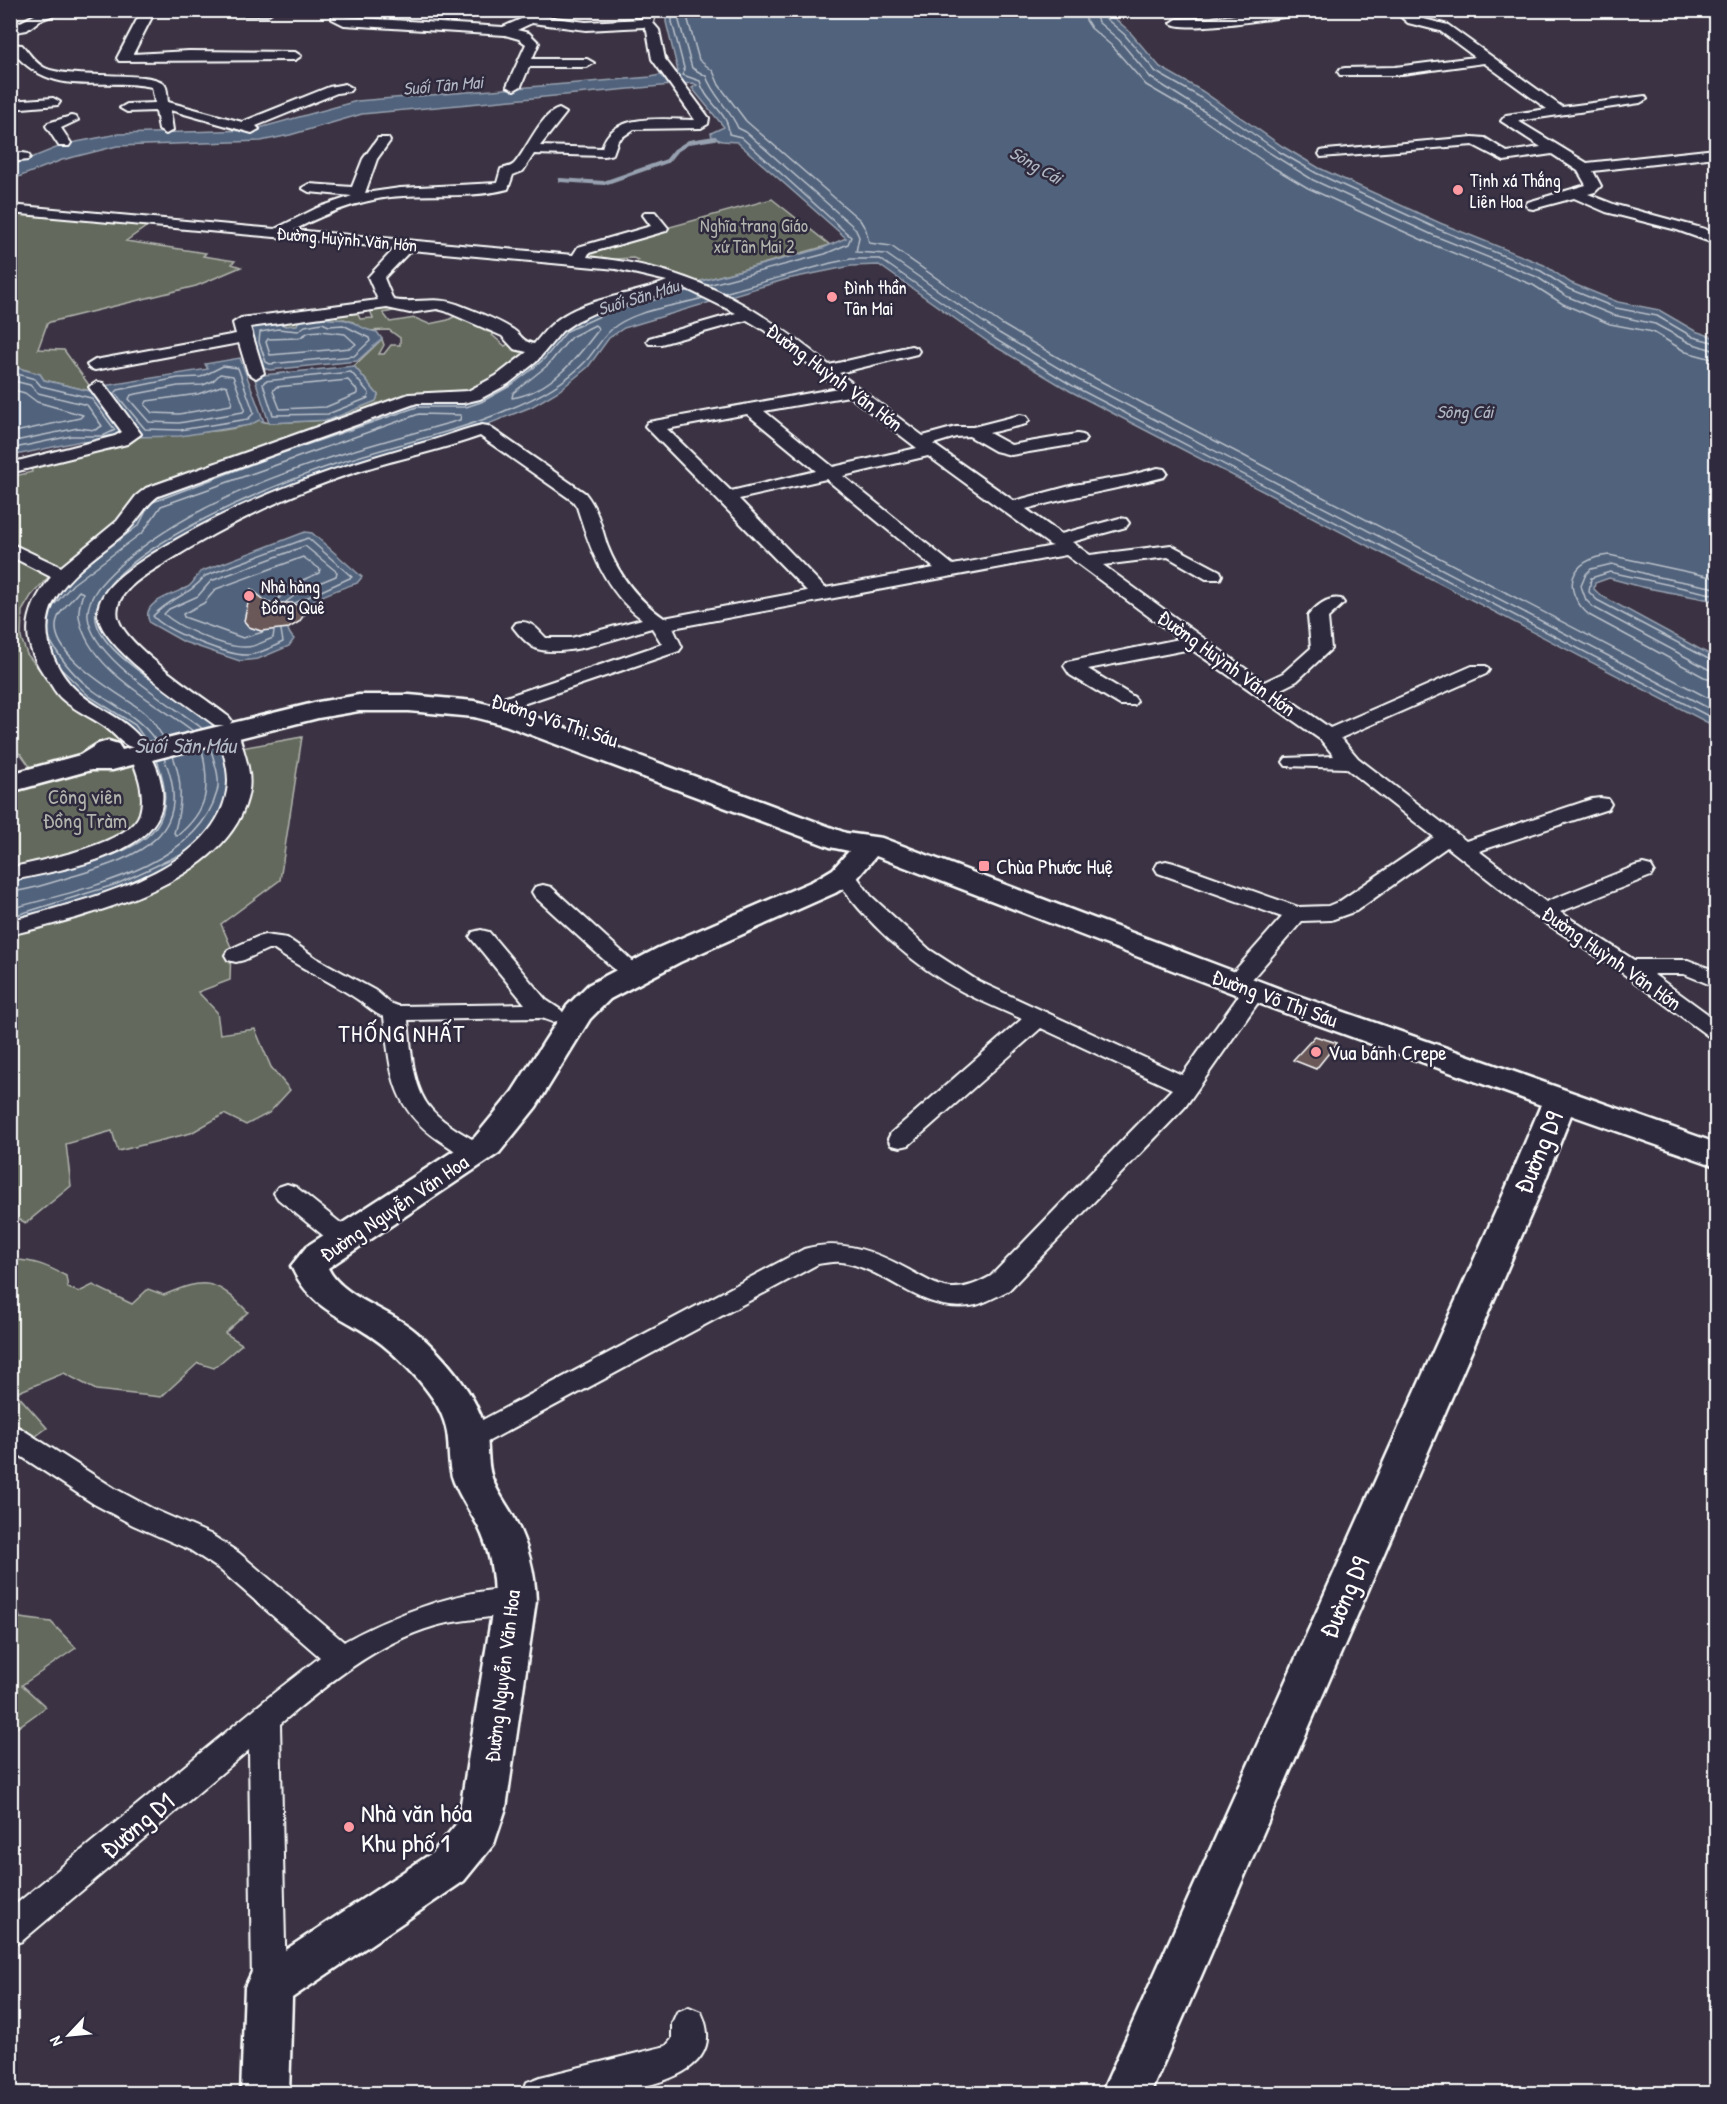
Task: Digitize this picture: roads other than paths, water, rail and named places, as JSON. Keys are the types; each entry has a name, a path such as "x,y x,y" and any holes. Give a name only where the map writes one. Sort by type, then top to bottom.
{"street":[{"path":"10,29 24,27 36,17 62,10"},
{"path":"340,10 338,20 344,21 505,31 524,36 533,43 514,86"},
{"path":"1177,23 1212,22 1307,10"},
{"path":"1399,10 1412,20 1444,28 1559,111"},
{"path":"267,11 149,11 124,58 189,55 295,57"},
{"path":"505,31 530,19 586,26 649,17 659,59 702,118 701,124 632,125 611,138 608,151 604,152 531,150"},
{"path":"10,48 17,48 42,72 73,79 97,81 124,79 156,84 159,86 166,130"},
{"path":"1345,72 1395,71 1487,59"},
{"path":"524,63 587,63"},
{"path":"127,108 171,106 247,127 334,90 345,88"},
{"path":"1533,205 1577,194 1594,186 1584,168 1508,121 1511,118 1640,99"},
{"path":"10,105 53,102"},
{"path":"309,188 359,195 502,186 506,172 518,168 540,135 559,113"},
{"path":"64,143 53,126 71,120"},
{"path":"359,195 370,159 383,141"},
{"path":"1326,154 1473,141 1480,141 1504,157 1553,150"},
{"path":"1584,168 1716,153"},
{"path":"1577,194 1592,202 1691,229 1716,240"},
{"path":"278,233 309,215 359,195"},
{"name":"Đường Huỳnh Văn Hớn","path":"10,209 408,244 643,269 681,280 731,303 811,357 851,391 1010,508 1328,736 1351,762 1543,911 1629,967 1716,1031"},
{"path":"577,262 584,250 661,228 650,215"},
{"path":"387,303 376,277 408,244"},
{"path":"10,875 106,848 141,829 149,816 152,791 131,738 112,722 87,709 65,691 35,655 28,636 30,608 58,573 122,526 142,498 152,492 415,398 463,398 474,395 502,380 530,358 556,328 571,318 588,310 659,290 681,280"},
{"path":"255,373 240,326 246,322 387,303 410,308 433,304 450,308 508,333 522,347 538,349"},
{"path":"655,341 750,314"},
{"path":"95,365 244,337"},
{"path":"811,357 866,347"},
{"path":"826,371 912,351"},
{"path":"10,468 121,440 132,434 97,387"},
{"path":"821,595 727,497 654,426 851,391"},
{"path":"751,409 949,571"},
{"path":"727,497 829,473 926,446 962,431 973,432 1020,420"},
{"path":"10,928 127,893 154,881 200,854 232,812 238,792 237,772 225,726 132,652 112,627 108,612 112,598 121,586 172,549 276,495 355,467 482,430 579,497 586,506 610,576 627,597 659,623 671,639 672,647 510,702"},
{"path":"973,432 997,446 1011,450 1077,439"},
{"path":"1010,508 1074,490 1128,482 1158,473"},
{"path":"522,627 541,644 563,645 659,623 949,571 1062,545 1120,522"},
{"path":"10,548 58,573"},
{"path":"1086,561 1171,550 1212,575"},
{"path":"1262,690 1290,677 1321,649 1318,616 1334,603"},
{"path":"1127,700 1077,671 1074,666 1194,642"},
{"path":"1328,736 1479,670"},
{"name":"Đường Võ Thị Sáu","path":"225,726 307,699 353,691 392,688 467,694 510,702 693,766 853,828 871,844"},
{"name":"Đường Võ Thị Sáu","path":"225,726 359,703 409,703 474,709 515,719 841,841 871,844 1244,987 1716,1155"},
{"path":"10,783 90,761 112,761 137,749 225,726"},
{"path":"1293,762 1351,762"},
{"path":"1166,868 1296,914 1331,913 1348,906 1456,843 1600,804"},
{"name":"Đường Nguyễn Văn Hoa","path":"269,1986 448,1867 478,1830 484,1808 515,1600 512,1556 507,1541 469,1472 468,1440 459,1411 446,1390 396,1336 328,1292 313,1278 309,1266 320,1255 400,1199 487,1145 524,1099 558,1017 632,973 807,895 844,875 871,844"},
{"path":"1543,911 1643,871"},
{"path":"844,875 863,901 922,955 970,986 1186,1086"},
{"path":"543,892 632,973"},
{"path":"468,1440 813,1255 836,1251 858,1255 946,1298 969,1298 991,1290 1176,1101 1244,987 1296,914"},
{"path":"481,937 558,1017"},
{"path":"236,955 265,942 279,943 308,963 368,996 382,1008 395,1013 558,1017"},
{"path":"1629,967 1688,967 1716,980"},
{"path":"395,1013 402,1064 414,1106 429,1121 476,1153"},
{"path":"900,1139 1039,1017"},
{"name":"Đường D9","path":"1125,2094 1522,1193 1560,1100"},
{"path":"287,1193 344,1239"},
{"path":"10,1435 104,1496 210,1548 230,1561 342,1658"},
{"name":"Đường D1","path":"10,1930 264,1719 342,1658 390,1631 428,1615 462,1606 515,1600"},
{"path":"264,1719 269,1986 265,2094"},
{"path":"540,2094 678,2058 690,2045 689,2023"}],"water":[{"name":"Sông Cái","path":"666,11 1106,11 1128,30 1160,67 1202,91 1282,146 1319,168 1440,223 1544,265 1571,283 1618,302 1659,310 1695,331 1716,338 1716,601 1642,587 1609,578 1595,583 1594,589 1600,595 1716,658 1716,727 1070,391 991,344 879,265 851,266 787,279 624,328 609,338 588,367 560,390 531,407 468,432 353,464 169,547 101,613 213,719 220,729 230,772 224,812 189,856 123,889 11,923 11,879 147,830 153,824 158,808 153,766 56,672 37,608 147,499 416,400 466,401 562,327 579,318 661,292 823,248 846,238 737,142 722,141 712,137 711,133 724,127 692,88 697,85 693,83 362,114 261,141 117,146 62,160 11,180 11,166 66,144 118,134 252,130 357,101 651,77 678,71 666,22"},
{"path":"323,317 350,321 367,330 377,332 382,339 357,361 270,370 262,368 251,336 253,331 251,327 280,323 285,326 297,325 299,320"},
{"path":"240,358 264,422 259,420 250,425 180,436 133,437 103,386 208,369 205,364"},
{"path":"10,366 40,374 44,380 94,392 126,433 96,444 81,441 11,456"},
{"path":"354,366 378,395 376,401 329,420 269,423 254,376"},
{"path":"305,532 312,533 362,577 357,583 322,596 297,611 290,619 288,629 294,639 289,646 258,659 240,661 184,642 150,623 148,616 153,604 188,587 200,572"}],"waterway":[{"path":"560,180 604,183 667,161 675,151 689,142 715,138"}],"place":[{"name":"Tịnh xá Thắng Liên Hoa","path":"1458,190"},
{"name":"Đình thần Tân Mai","path":"832,297"},
{"name":"Nhà hàng Đồng Quê","path":"249,596"},
{"name":"Chùa Phước Huệ","path":"984,866"},
{"name":"Vua bánh Crepe","path":"1316,1052"},
{"name":"Nhà văn hóa Khu phố 1","path":"349,1827"}],"district":[{"name":"THỐNG NHẤT","path":"402,1033"}],"water label":[{"name":"Suối Tân Mai","path":"443,85"},
{"name":"Suối Săn Máu","path":"638,297"},
{"name":"Suối Săn Máu","path":"185,745"}],"park label":[{"name":"Nghĩa trang Giáo xứ Tân Mai 2","path":"754,235"},
{"name":"Công viên Đồng Tràm","path":"85,808"}]}
